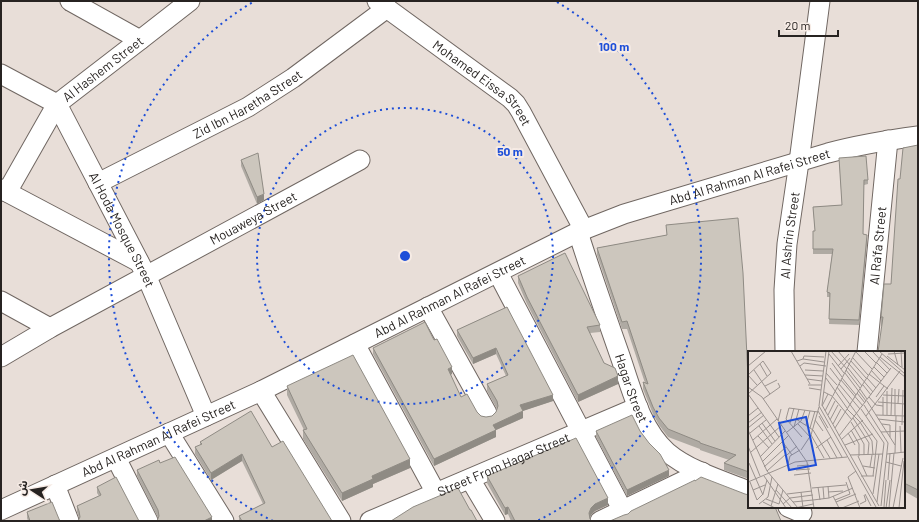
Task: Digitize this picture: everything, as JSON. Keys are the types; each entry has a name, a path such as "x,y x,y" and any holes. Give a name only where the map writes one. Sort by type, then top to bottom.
{"street":[{"path":"70,1 140,40"},
{"name":"Al Hashem Street","path":"4,191 57,104 190,1"},
{"name":"Al Ashrin Street","path":"784,351 784,290 787,244 820,1"},
{"name":"Zid Ibn Haretha Street","path":"98,183 248,107 293,78 382,5"},
{"name":"Mohamed Eissa Street","path":"382,5 510,98 516,104 581,231"},
{"path":"1,74 57,104"},
{"name":"Al Hoda Mosque Street","path":"57,104 142,269 206,416"},
{"name":"Abd Al Rahman Al Rafei Street","path":"1,510 261,391 581,231 624,214 828,153 888,140 918,136"},
{"name":"Al Ra'fa Street","path":"867,351 888,140"},
{"name":"Mouaweya Street","path":"1,357 50,328 142,269 360,160"},
{"path":"4,191 142,269"},
{"name":"Hagar Street","path":"581,231 599,297 638,408 650,432 658,443 678,460 702,472 748,491"},
{"path":"498,273 623,510"},
{"path":"1,301 50,328"},
{"path":"428,307 487,413"},
{"path":"355,344 436,493"},
{"path":"261,391 341,521"},
{"name":"Street From Hagar Street","path":"370,521 638,408"},
{"path":"169,433 224,521"},
{"path":"116,458 148,521"},
{"path":"604,520 702,472"},
{"path":"470,479 495,521"},
{"path":"55,485 69,521"}],"building":[{"path":"918,145 918,490 905,484 905,351 878,351 883,317 881,317 884,284 891,284 898,179 900,179 903,148"},
{"path":"258,153 264,194 257,197 241,160"},
{"path":"866,156 868,180 864,180 863,234 867,235 859,320 829,319 830,293 827,292 833,249 813,249 813,231 815,231 813,207 842,205 839,158"},
{"path":"738,218 743,273 748,378 748,472 724,463 736,455 700,443 668,429 659,418 643,382 648,384 627,321 622,322 597,248 667,235 666,225"},
{"path":"565,253 600,325 587,327 604,363 615,368 618,376 578,395 527,297 518,276"},
{"path":"507,307 553,395 520,405 523,411 493,425 496,430 434,459 373,348 425,322 434,340 437,339 452,367 448,369 461,397 467,394 477,412 481,416 492,416 496,412 498,406 497,401 487,384 508,375 496,348 473,358 457,330"},
{"path":"353,355 410,459 372,476 373,479 342,493 303,430 307,429 287,386"},
{"path":"251,411 272,447 283,441 332,521 242,521 239,516 265,503 242,454 211,473 195,447 202,444 200,442"},
{"path":"632,415 640,431 660,454 669,470 627,490 596,431"},
{"path":"576,438 608,498 595,504 591,508 589,513 592,521 515,521 508,507 505,508 487,476"},
{"path":"175,457 212,517 204,521 157,521 159,516 158,510 137,470 159,460 160,463"},
{"path":"116,477 139,521 78,521 80,517 77,506 101,495 97,487"},
{"path":"701,477 748,495 748,508 775,508 781,521 610,521 628,514 631,511"},
{"path":"458,488 477,521 391,521 413,507"},
{"path":"52,502 60,521 30,521 27,512"}]}
